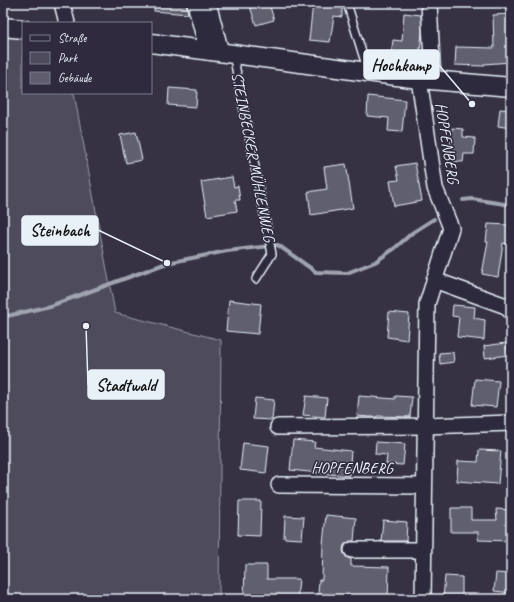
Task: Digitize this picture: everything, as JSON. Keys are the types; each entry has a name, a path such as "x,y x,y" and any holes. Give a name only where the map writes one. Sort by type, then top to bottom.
{"street":[{"path":"62,3 67,22"},
{"name":"STEINBECKER MÜHLENWEG","path":"195,3 221,53"},
{"name":"STEINBECKER MÜHLENWEG","path":"208,3 221,53"},
{"name":"HOPFENBERG","path":"422,599 428,304 434,280 451,228 435,188 426,79 429,3"},
{"path":"3,27 22,29"},
{"name":"STEINBECKER MÜHLENWEG","path":"152,43 368,72 511,87"},
{"path":"434,280 506,306 511,312"},
{"path":"278,426 426,426 511,424"},
{"name":"HOPFENBERG","path":"279,485 424,486"},
{"path":"352,550 423,550"}],"lane":[{"path":"347,3 368,72"},
{"name":"STEINBECKER MÜHLENWEG","path":"221,53 272,254 256,280"}],"green space":[{"path":"3,27 22,29 22,94 74,94 115,313 221,340 219,599 3,599"}],"building":[{"path":"154,3 186,3 188,14 154,11"},
{"path":"249,3 269,3 274,20 256,25"},
{"path":"313,3 342,5 342,17 334,16 330,42 309,40"},
{"path":"404,13 421,15 422,33 419,58 391,56 393,40 402,41"},
{"path":"511,14 511,62 484,64 484,66 455,65 456,47 494,48 493,15"},
{"path":"169,88 197,90 196,107 168,105"},
{"path":"368,96 405,100 402,132 388,131 389,118 367,116"},
{"path":"500,109 511,110 511,128 498,126"},
{"path":"452,128 463,129 463,137 475,138 474,154 464,154 463,162 449,161"},
{"path":"136,132 142,160 126,163 120,135"},
{"path":"415,163 422,201 394,206 390,181 399,180 396,166"},
{"path":"346,164 353,208 311,215 308,192 327,189 324,167"},
{"path":"232,177 234,187 238,186 240,200 235,200 237,211 207,216 201,182"},
{"path":"488,224 509,225 508,244 503,243 498,277 482,274 488,242 486,242"},
{"path":"229,300 261,304 258,334 226,331"},
{"path":"453,305 475,307 474,318 485,320 484,340 457,337 459,317 452,316"},
{"path":"389,312 409,314 407,340 387,337"},
{"path":"506,343 508,355 485,358 484,346"},
{"path":"453,352 454,362 440,364 439,353"},
{"path":"475,379 499,381 496,407 472,405"},
{"path":"306,396 327,398 325,417 303,415"},
{"path":"359,396 395,399 395,396 412,397 410,417 357,416"},
{"path":"255,398 274,400 272,420 253,419"},
{"path":"293,440 315,442 314,447 351,451 349,476 290,470"},
{"path":"376,442 405,444 403,465 386,464 387,455 375,454"},
{"path":"243,443 269,446 266,473 240,470"},
{"path":"479,450 501,451 498,484 457,481 458,461 478,462"},
{"path":"239,501 261,501 260,536 238,535"},
{"path":"451,508 471,508 471,520 497,520 496,509 511,510 511,541 478,540 478,532 451,532"},
{"path":"326,515 356,518 354,541 350,541 344,545 344,554 347,558 351,559 351,566 389,567 388,599 364,599 364,596 318,594 319,580 322,580 323,544"},
{"path":"285,516 304,517 302,539 284,538"},
{"path":"383,520 407,522 406,541 381,541"},
{"path":"245,565 267,565 267,579 299,579 297,599 244,599"},
{"path":"496,573 511,574 511,593 494,591"},
{"path":"445,576 462,577 462,599 443,599"}],"waterway":[{"path":"463,200 472,199 511,205"},
{"path":"3,317 50,306 167,263 227,251 278,245 316,272 347,273 375,262 395,248 412,233 434,219"}],"place":[{"name":"Hochkamp","path":"472,104"},
{"name":"Steinbach","path":"167,263"},
{"name":"Stadtwald","path":"86,326"}]}
